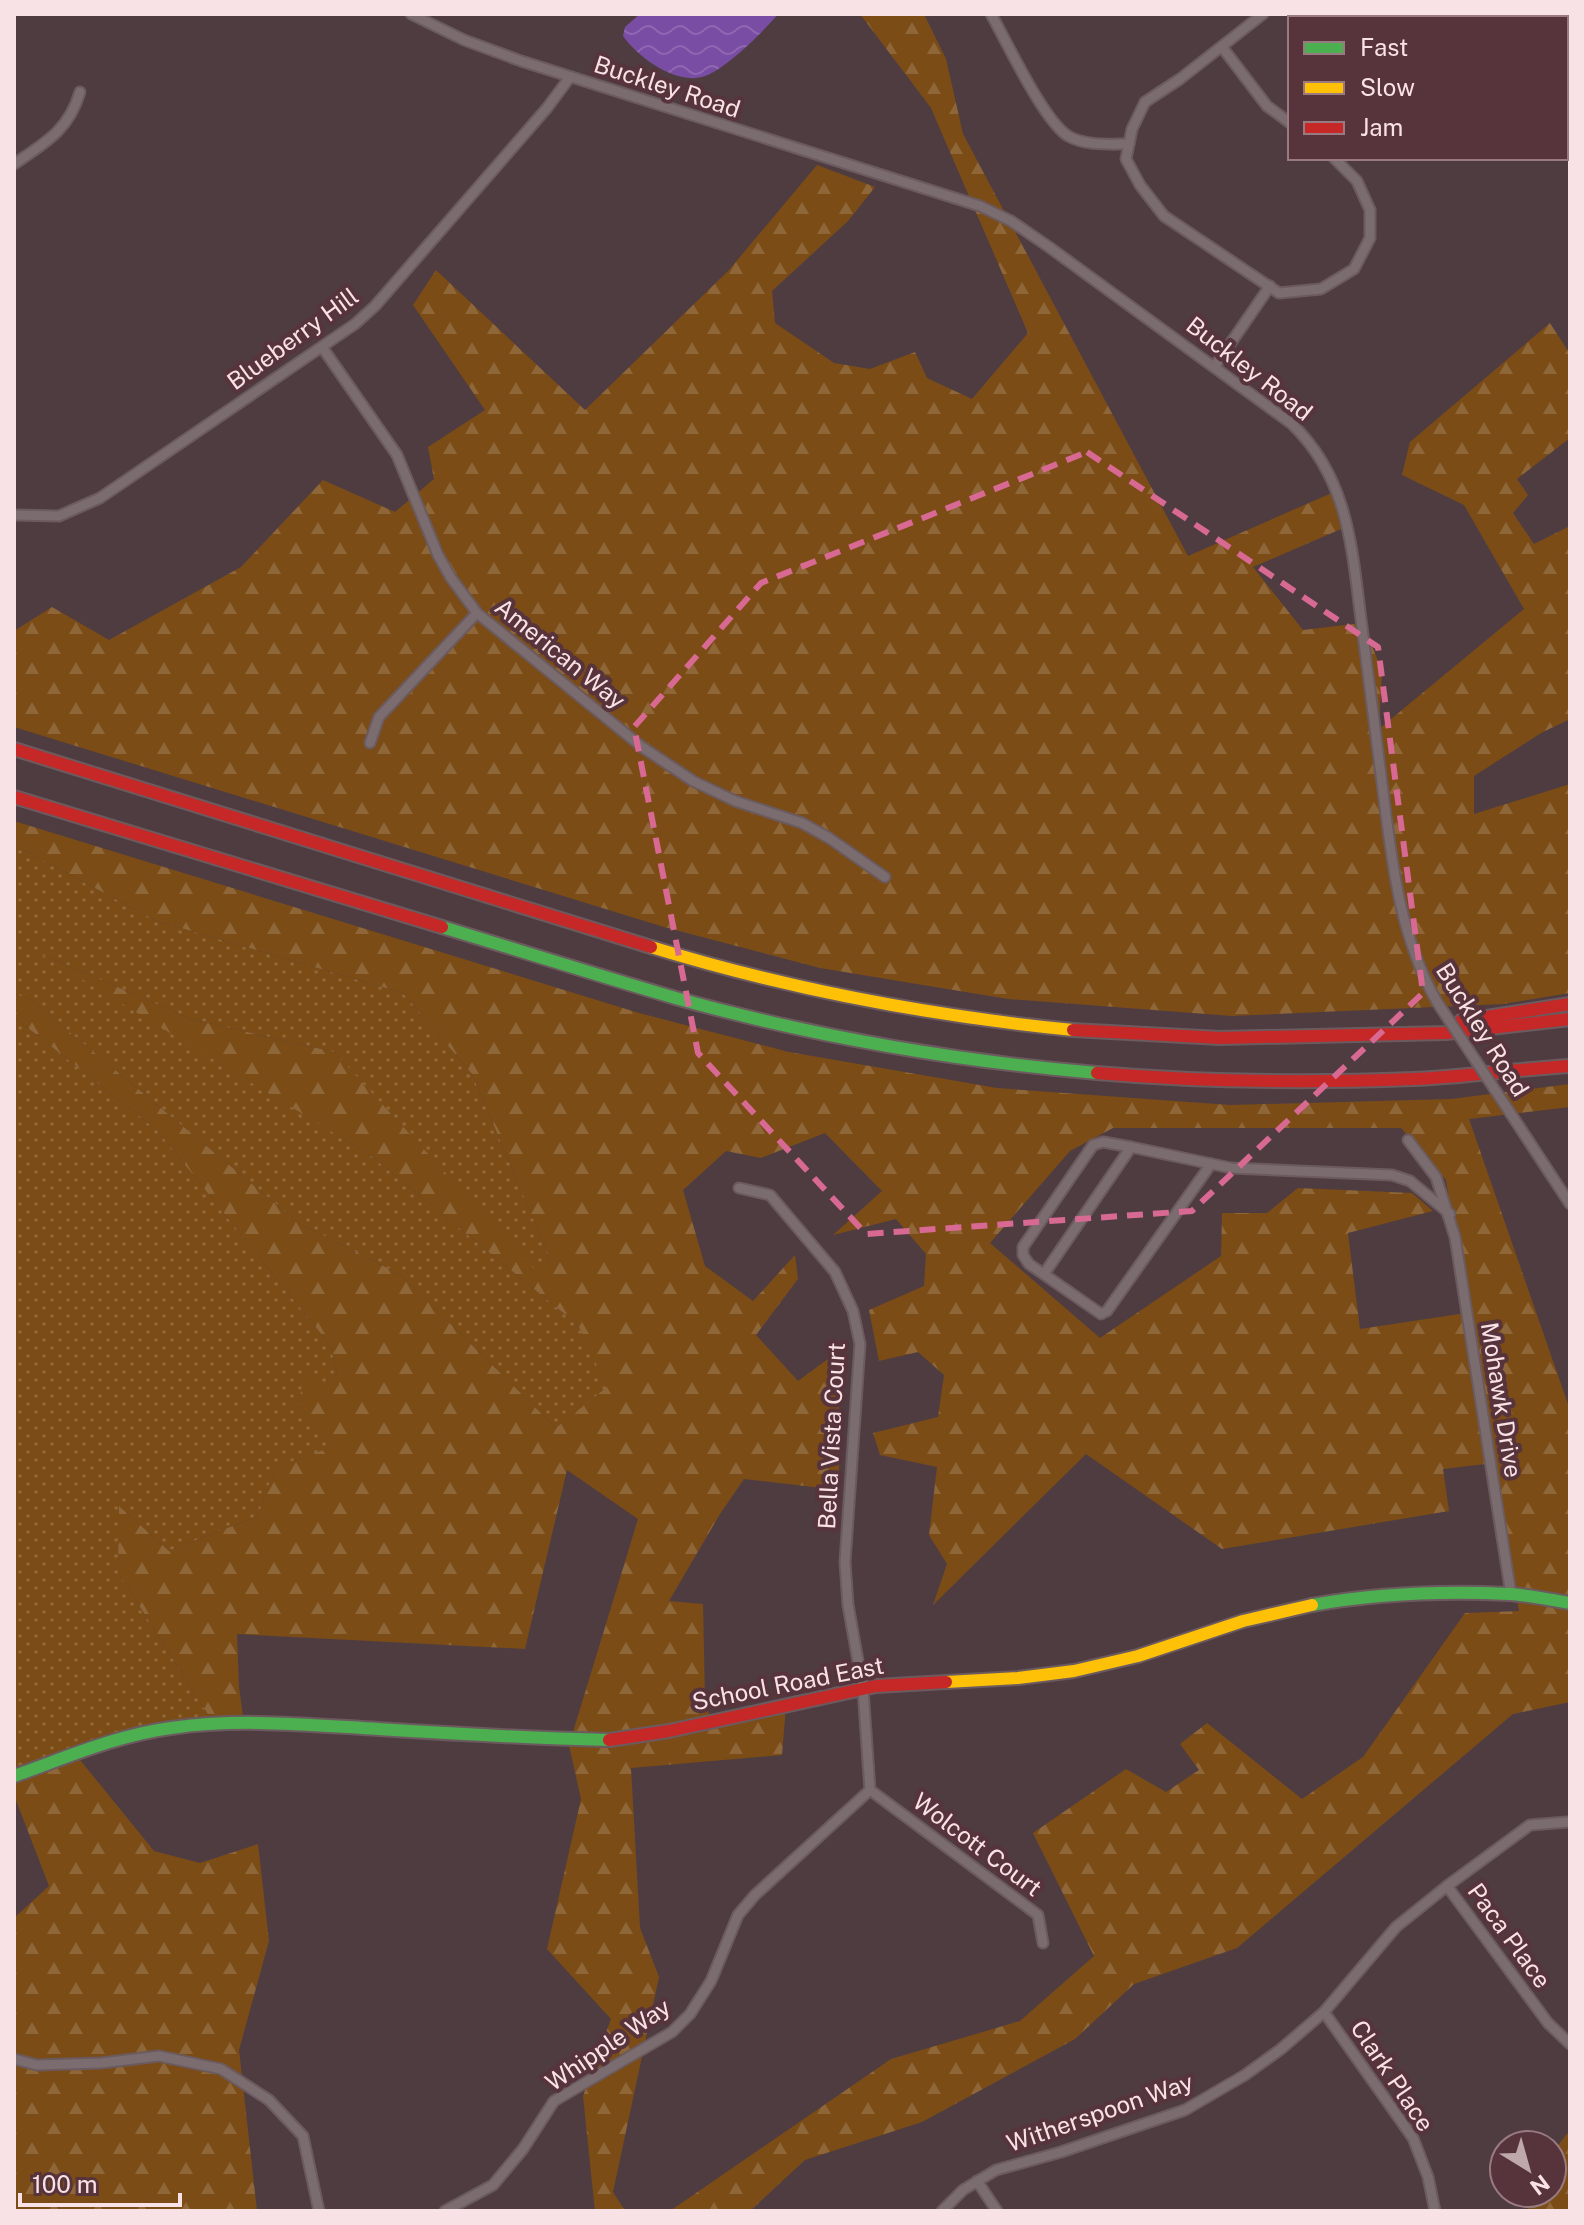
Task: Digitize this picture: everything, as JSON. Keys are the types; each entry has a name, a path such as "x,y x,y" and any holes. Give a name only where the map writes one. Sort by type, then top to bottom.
{"main road":[{"path":"14,749 668,952 754,976 857,998 998,1021 1132,1035 1220,1038 1446,1033 1570,1019"},
{"path":"14,797 680,999 800,1029 934,1054 1049,1068 1200,1079 1412,1079 1570,1064"},
{"path":"1414,1032 1439,1023 1570,1004"},
{"name":"School Road East","path":"14,1776 87,1748 170,1728 281,1723 609,1740 669,1731 900,1683 1018,1678 1074,1671 1129,1659 1243,1621 1314,1604 1371,1597 1511,1594 1570,1603"}],"street":[{"name":"Buckley Road","path":"411,14 487,49 980,206 1011,221 1049,247 1215,366 1300,432 1326,466 1341,501 1353,560 1401,909 1415,958 1437,1002 1570,1204"},
{"path":"991,14 1047,114 1067,136 1094,144 1129,144"},
{"path":"1263,14 1145,102 1132,129 1126,159 1140,185 1164,216 1279,293 1321,289 1354,269 1370,238 1370,210 1357,181 1336,160"},
{"path":"1222,47 1267,106 1288,122"},
{"name":"Blueberry Hill","path":"14,515 59,516 100,498 355,324 375,306 547,108 570,77"},
{"path":"14,164 60,130 74,112 80,92"},
{"path":"1215,366 1270,286"},
{"name":"American Way","path":"322,347 397,455 438,555 477,613 642,747 693,781 735,801 802,823 885,877"},
{"path":"370,743 379,717 477,613"},
{"name":"Mohawk Drive","path":"1408,1140 1436,1177 1450,1214 1511,1594"},
{"path":"1211,1164 1104,1313 1087,1306 1025,1259 1023,1247 1026,1240 1093,1145 1103,1142 1243,1169 1392,1175 1410,1181 1450,1214"},
{"path":"1044,1274 1131,1147"},
{"name":"Bella Vista Court","path":"739,1188 770,1195 835,1272 853,1311 860,1344 845,1562 848,1605 863,1689 870,1790"},
{"name":"Wolcott Court","path":"870,1790 1038,1915 1043,1943"},
{"name":"Whipple Way","path":"445,2211 493,2185 523,2149 554,2101 672,2032 690,2014 711,1981 738,1915 755,1895 870,1790"},
{"name":"Witherspoon Way","path":"942,2211 963,2190 996,2170 1061,2152 1185,2110 1245,2075 1324,2012 1396,1927 1447,1886 1530,1825 1567,1822"},
{"name":"Paca Place","path":"1447,1886 1548,2023 1570,2044"},
{"name":"Clark Place","path":"1324,2012 1413,2138 1428,2177 1435,2211"},
{"path":"14,2059 37,2065 101,2063 159,2056 221,2069 269,2100 303,2136 316,2185 319,2211"},
{"path":"977,2181 997,2211"}],"highlighted area":[{"path":"1087,452 1378,647 1423,993 1192,1211 866,1234 698,1053 634,727 761,583"}],"green space":[{"path":"860,14 924,14 946,59 963,134 1188,556 1334,492 1348,526 1253,567 1303,630 1362,623 1382,670 1379,729 1524,609 1464,505 1402,475 1410,442 1550,323 1570,354 1570,438 1517,479 1528,495 1513,513 1534,544 1570,526 1570,719 1541,733 1474,776 1474,814 1570,784 1570,993 1503,1004 1232,1016 1008,999 820,968 664,927 14,727 14,631 52,607 109,640 241,567 323,480 395,512 434,479 428,447 485,410 413,305 436,270 585,410 729,270 817,165 875,187 848,221 772,291 775,323 834,363 870,369 915,352 927,378 972,399 1028,333 931,108"},
{"path":"14,821 639,1013 789,1052 997,1088 1230,1105 1451,1099 1570,1084 1570,1107 1469,1119 1570,1410 1570,1702 1513,1714 1237,1948 1134,1984 1075,2039 922,2122 805,2160 750,2211 670,2211 891,2059 1020,2021 1094,1956 1033,1833 1126,1769 1166,1792 1199,1770 1180,1744 1207,1723 1302,1799 1363,1757 1465,1613 1519,1611 1494,1463 1443,1469 1449,1511 1222,1549 1086,1454 933,1605 947,1564 929,1535 937,1467 880,1455 873,1433 938,1417 944,1375 918,1352 879,1361 869,1310 924,1286 926,1254 896,1219 833,1235 882,1191 825,1133 761,1158 726,1151 683,1190 705,1266 753,1301 795,1255 798,1279 756,1335 798,1381 828,1359 843,1374 839,1401 839,1490 744,1479 669,1601 703,1604 705,1702 712,1723 786,1706 782,1755 631,1768 640,1928 659,1977 613,2192 625,2211 595,2211 583,2096 611,2019 547,1949 581,1799 569,1745 638,1519 567,1470 525,1649 237,1634 244,1724 214,1724 118,1572 119,1506 169,1551 258,1516 275,1468 334,1446 298,1406 304,1376 339,1386 331,1346 157,1130 14,1017 14,994 30,999 299,1223 401,1275 556,1428 607,1387 578,1325 370,1155 39,953 191,1019 334,1052 539,1274 549,1256 472,1074 403,993 157,921 14,845","holes":["1113,1128 1401,1128 1446,1180 1466,1313 1360,1329 1348,1233 1433,1211 1412,1193 1298,1188 1267,1213 1222,1213 1221,1256 1100,1338 990,1243 1070,1151"]},
{"path":"14,845 157,921 403,993 472,1074 549,1256 546,1261 554,1293 334,1052 191,1019 46,956 370,1155 578,1325 608,1387 557,1429 401,1275 299,1223 30,999 14,994"},
{"path":"14,1017 157,1130 331,1346 337,1376 344,1385 298,1406 335,1446 275,1468 258,1516 169,1551 120,1507 118,1572 214,1724 76,1755 14,1784"},
{"path":"76,1755 154,1851 200,1863 258,1844 269,1941 239,2050 257,2211 14,2211 14,1918 49,1886 14,1795 14,1784"},
{"path":"1570,2130 1570,2211 1527,2211 1568,2209"}],"water":[{"path":"640,14 778,14 732,59 711,74 691,78 658,67 623,36 625,27"}],"traffic: fast":[{"path":"442,927 679,999 782,1025 886,1046 991,1062 1097,1073"},
{"path":"1312,1605 1385,1596 1460,1593 1517,1595 1570,1603"},
{"path":"14,1776 131,1736 222,1723 300,1724 609,1740"}],"traffic: slow":[{"path":"651,947 755,976 860,999 966,1017 1073,1030"},
{"path":"946,1682 1074,1671 1138,1656 1243,1621 1312,1605"}],"traffic: jam":[{"path":"14,749 651,947"},
{"path":"14,797 442,927"},
{"path":"1461,1021 1570,1004"},
{"path":"1073,1030 1220,1038 1446,1033 1570,1019"},
{"path":"1097,1073 1215,1080 1334,1081 1433,1078 1570,1066"},
{"path":"609,1740 669,1731 876,1686 946,1682"}]}
